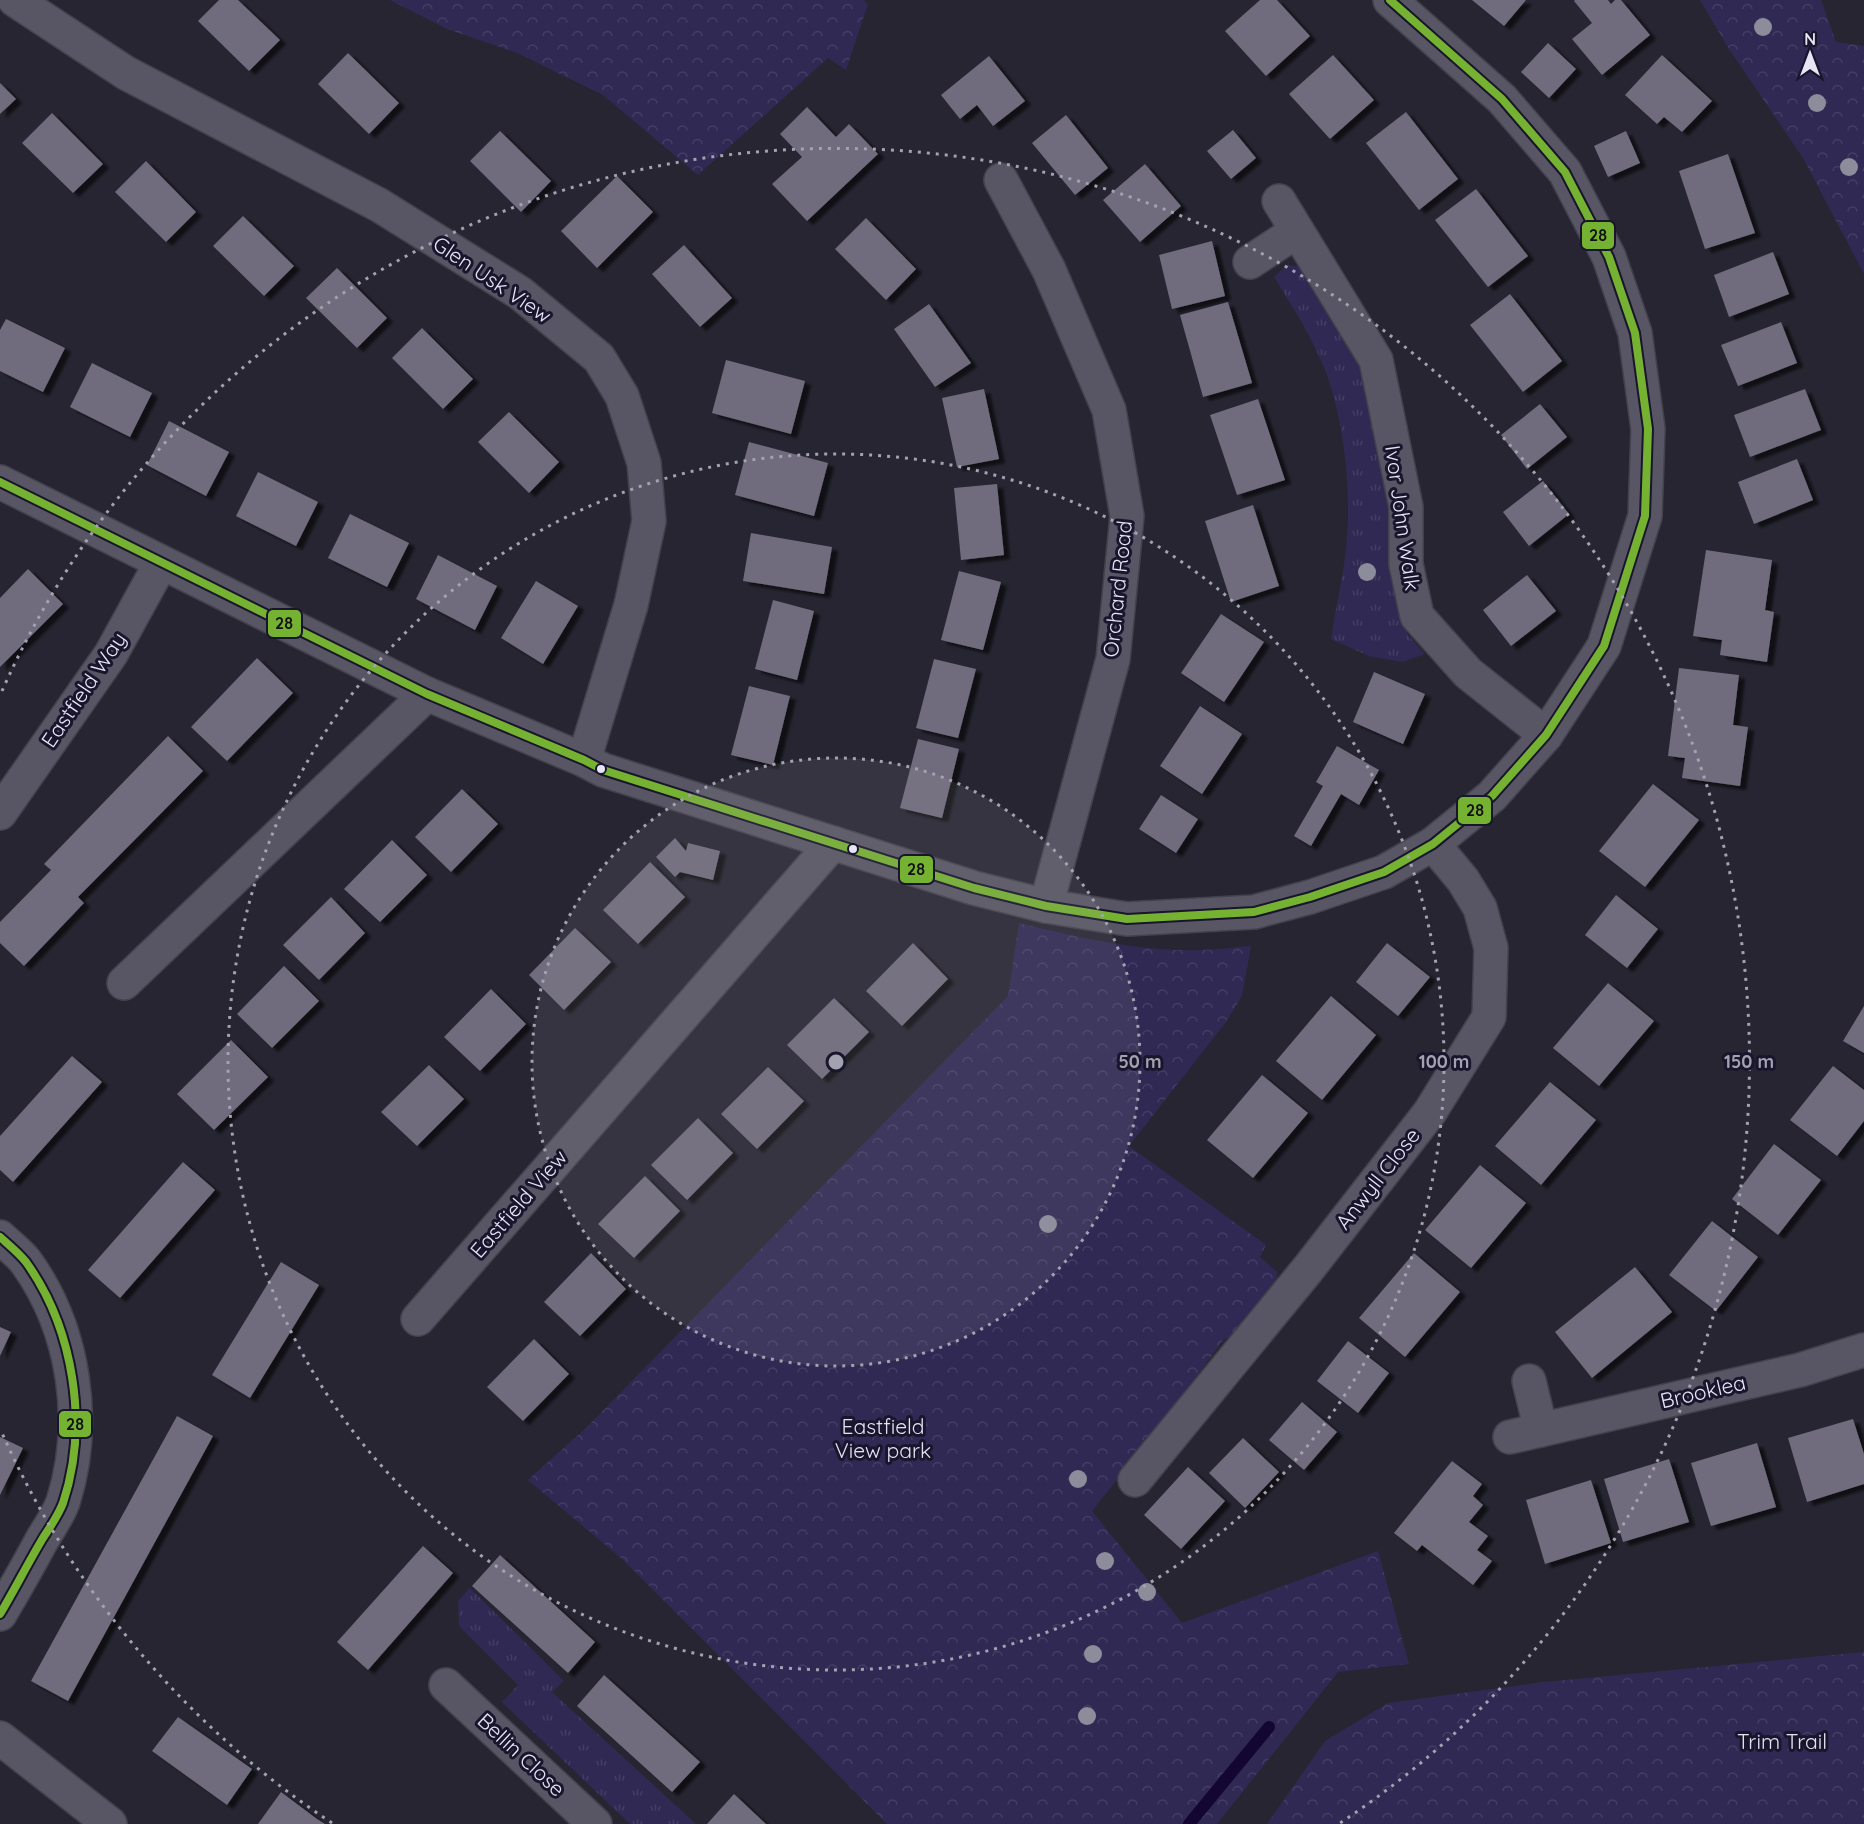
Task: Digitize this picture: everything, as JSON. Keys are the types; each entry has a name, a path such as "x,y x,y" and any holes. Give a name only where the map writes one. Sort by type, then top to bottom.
{"street":[{"name":"Glen Usk View","path":"15,0 126,73 379,205 520,294 598,358 622,396 644,463 649,521 631,605 584,760"},
{"path":"0,483 427,694 603,770 974,888 1046,906 1127,919 1254,912 1310,897 1384,872 1432,844 1492,796 1546,735 1604,646 1645,516 1648,429 1635,333 1609,257 1565,172 1503,99 1389,0"},
{"name":"Orchard Road","path":"1000,180 1049,270 1109,410 1127,516 1113,659 1046,906"},
{"name":"Ivor John Walk","path":"1279,201 1377,360 1406,507 1406,564 1416,616 1467,673 1546,735"},
{"path":"1250,262 1297,231"},
{"name":"Eastfield Way","path":"0,813 111,654 161,563"},
{"path":"124,983 427,694"},
{"name":"Eastfield View","path":"418,1319 833,843"},
{"name":"Anwyll Close","path":"1135,1480 1308,1269 1423,1121 1489,1017 1491,948 1480,908 1463,880 1432,844"},
{"path":"0,1237 25,1261 49,1303 62,1333 76,1407 76,1434 62,1504 0,1614"},
{"name":"Brooklea","path":"1529,1381 1526,1433 1800,1370 1864,1350"},
{"name":"Bellin Close","path":"446,1685 595,1824"},
{"path":"0,1738 110,1824"}],"green space":[{"path":"390,0 864,0 868,4 846,70 828,58 698,175 603,95 517,53 447,29"},
{"path":"1700,0 1821,0 1836,42 1864,46 1864,274 1803,158 1727,46"},
{"path":"1287,265 1304,267 1353,345 1375,417 1390,509 1397,601 1408,635 1425,654 1402,662 1369,656 1331,639 1347,536 1348,494 1344,449 1336,405 1323,365 1307,331 1274,277"},
{"name":"Eastfield View park","path":"1019,923 1086,938 1154,949 1206,950 1251,946 1242,996 1226,1022 1129,1146 1266,1245 1260,1257 1277,1272 1276,1287 1242,1330 1223,1340 1172,1411 1092,1511 1182,1623 1378,1551 1409,1664 1338,1672 1217,1824 887,1824 622,1559 528,1480 587,1427 1008,996"},
{"path":"470,1588 564,1681 552,1692 696,1824 630,1824 502,1702 518,1685 459,1626 458,1601"},
{"name":"Trim Trail","path":"1864,1652 1864,1824 1267,1824 1325,1741 1388,1703 1544,1682"}],"building":[{"path":"219,0 238,0 280,40 249,71 198,21"},
{"path":"1260,0 1277,0 1310,36 1266,76 1225,31"},
{"path":"1472,0 1526,0 1504,26"},
{"path":"1575,0 1608,0 1611,4 1615,0 1621,0 1650,35 1602,75 1572,39 1592,23"},
{"path":"1548,43 1576,69 1549,98 1521,72"},
{"path":"348,53 399,103 369,134 318,84"},
{"path":"1333,55 1374,100 1330,139 1289,94"},
{"path":"1662,55 1712,101 1682,132 1664,117 1657,124 1625,95"},
{"path":"989,56 1025,101 993,126 977,105 960,119 941,95"},
{"path":"0,83 16,99 0,114"},
{"path":"807,107 836,137 849,124 878,154 807,221 772,184 802,157 780,134"},
{"path":"1406,112 1458,179 1419,210 1366,143"},
{"path":"52,113 103,164 73,193 22,143"},
{"path":"1066,115 1108,168 1075,195 1032,143"},
{"path":"1233,130 1256,158 1231,179 1207,151"},
{"path":"500,131 551,181 521,212 470,161"},
{"path":"1626,131 1640,163 1608,177 1594,146"},
{"path":"1728,154 1755,233 1705,249 1679,171"},
{"path":"146,161 196,212 166,242 115,192"},
{"path":"1145,164 1181,206 1140,242 1103,200"},
{"path":"617,176 653,212 597,268 561,231"},
{"path":"1476,189 1528,256 1488,287 1435,220"},
{"path":"243,216 294,266 264,296 213,246"},
{"path":"866,218 916,269 886,300 835,249"},
{"path":"1212,241 1225,296 1172,309 1159,255"},
{"path":"684,245 732,298 700,327 652,274"},
{"path":"1773,252 1789,294 1729,317 1714,275"},
{"path":"337,268 387,318 357,348 306,298"},
{"path":"1510,294 1562,361 1523,392 1470,325"},
{"path":"1228,302 1252,383 1203,397 1180,315"},
{"path":"929,304 971,363 935,387 894,329"},
{"path":"6,319 65,348 43,392 0,371 0,330"},
{"path":"1781,322 1797,363 1738,386 1721,345"},
{"path":"422,328 473,379 443,409 392,358"},
{"path":"726,360 805,381 791,434 712,413"},
{"path":"92,363 152,393 130,437 70,407"},
{"path":"984,389 999,459 957,467 942,398"},
{"path":"1805,389 1821,430 1750,457 1734,415"},
{"path":"1258,399 1285,480 1237,495 1210,415"},
{"path":"1540,404 1567,437 1527,469 1501,435"},
{"path":"509,412 559,462 529,493 478,442"},
{"path":"169,421 229,452 206,496 147,465"},
{"path":"749,442 828,463 814,516 735,495"},
{"path":"1797,459 1813,500 1754,524 1738,482"},
{"path":"258,472 318,502 296,546 236,516"},
{"path":"1543,481 1569,514 1529,546 1503,512"},
{"path":"997,484 1004,555 961,560 954,488"},
{"path":"1253,505 1279,586 1231,602 1205,521"},
{"path":"350,514 409,543 387,587 328,558"},
{"path":"751,533 832,547 824,594 743,581"},
{"path":"1706,550 1772,560 1765,610 1774,612 1767,662 1720,655 1722,640 1693,636"},
{"path":"438,555 497,586 475,630 416,599"},
{"path":"28,569 63,604 0,667 0,598"},
{"path":"959,571 1001,582 983,650 941,640"},
{"path":"1527,575 1556,611 1511,646 1483,610"},
{"path":"536,581 578,606 543,664 501,638"},
{"path":"773,600 814,611 797,680 755,669"},
{"path":"1221,614 1264,642 1224,702 1181,673"},
{"path":"257,658 293,693 227,761 191,727"},
{"path":"934,659 976,669 958,738 916,728"},
{"path":"1679,668 1739,675 1733,725 1748,727 1740,786 1682,778 1685,758 1668,756"},
{"path":"1374,672 1425,694 1403,744 1353,722"},
{"path":"749,686 790,696 773,765 731,755"},
{"path":"1200,706 1242,734 1202,794 1160,766"},
{"path":"168,736 203,771 78,897 84,903 24,966 0,943 0,922 51,870 44,864"},
{"path":"918,739 959,749 942,818 900,808"},
{"path":"1337,746 1379,770 1359,805 1341,794 1311,846 1294,836 1323,786 1316,782"},
{"path":"1653,784 1699,820 1645,887 1599,851"},
{"path":"462,789 498,824 451,872 415,837"},
{"path":"1161,795 1198,819 1176,853 1139,829"},
{"path":"675,838 686,851 688,843 720,851 713,880 680,872 675,877 656,857"},
{"path":"392,840 427,875 380,922 344,889"},
{"path":"650,862 685,897 638,944 603,910"},
{"path":"1616,895 1658,929 1627,968 1585,935"},
{"path":"331,897 365,933 319,980 283,945"},
{"path":"575,928 611,962 564,1010 529,975"},
{"path":"913,943 948,979 902,1026 866,991"},
{"path":"1387,943 1430,977 1398,1016 1356,982"},
{"path":"284,966 319,1001 272,1048 237,1014"},
{"path":"1608,983 1654,1021 1599,1086 1553,1048"},
{"path":"491,989 526,1024 480,1071 444,1037"},
{"path":"1331,996 1376,1035 1322,1100 1276,1061"},
{"path":"834,998 869,1032 822,1079 787,1045"},
{"path":"1864,1006 1864,1053 1843,1041"},
{"path":"231,1040 268,1077 214,1130 177,1094"},
{"path":"72,1056 102,1082 13,1182 0,1170 0,1136"},
{"path":"429,1065 464,1099 417,1146 381,1112"},
{"path":"1833,1066 1864,1090 1864,1121 1837,1156 1790,1120"},
{"path":"768,1067 804,1101 757,1149 721,1114"},
{"path":"1262,1075 1308,1113 1253,1178 1207,1140"},
{"path":"1550,1082 1596,1120 1541,1185 1495,1146"},
{"path":"698,1118 733,1153 687,1200 651,1165"},
{"path":"1774,1144 1821,1180 1778,1235 1732,1199"},
{"path":"183,1162 215,1190 120,1298 88,1270"},
{"path":"1480,1165 1526,1203 1471,1268 1425,1230"},
{"path":"645,1176 680,1211 634,1258 598,1224"},
{"path":"1712,1221 1758,1257 1716,1311 1669,1275"},
{"path":"591,1253 626,1289 580,1336 544,1302"},
{"path":"1414,1253 1460,1292 1405,1357 1359,1318"},
{"path":"281,1262 319,1285 250,1398 212,1375"},
{"path":"1635,1267 1672,1312 1592,1378 1555,1332"},
{"path":"0,1327 11,1332 0,1356"},
{"path":"534,1339 569,1374 523,1421 487,1387"},
{"path":"1348,1341 1389,1373 1358,1413 1317,1381"},
{"path":"1302,1402 1337,1432 1304,1470 1269,1440"},
{"path":"177,1416 213,1436 68,1701 31,1681"},
{"path":"1853,1419 1864,1454 1864,1484 1807,1502 1788,1438"},
{"path":"0,1437 23,1448 0,1495"},
{"path":"1243,1438 1279,1472 1245,1508 1209,1473"},
{"path":"1757,1443 1776,1507 1711,1526 1691,1463"},
{"path":"1669,1459 1689,1522 1623,1542 1604,1479"},
{"path":"1452,1461 1482,1484 1473,1496 1483,1505 1469,1522 1488,1536 1477,1550 1492,1561 1473,1585 1422,1545 1417,1551 1394,1533"},
{"path":"1188,1467 1225,1501 1181,1549 1144,1515"},
{"path":"1591,1480 1611,1543 1545,1564 1526,1500"},
{"path":"423,1546 453,1573 368,1670 337,1642"},
{"path":"500,1555 595,1642 568,1673 472,1586"},
{"path":"604,1675 700,1762 672,1792 577,1706"},
{"path":"178,1717 252,1769 227,1805 152,1751"},
{"path":"281,1792 317,1819 325,1824 258,1824"},
{"path":"734,1794 766,1824 707,1824"}],"waterway":[{"path":"1189,1824 1269,1727"}],"transit line":[{"name":"28","path":"0,482 427,694 603,770 974,888 1046,906 1127,919 1254,912 1310,897 1384,872 1433,844 1492,796 1546,735 1604,646 1645,516 1648,429 1635,333 1609,257 1565,172 1502,99 1390,0"},
{"name":"28","path":"0,1237 26,1262 56,1317 66,1347 75,1410 75,1442 71,1473 63,1503 0,1614"}]}
